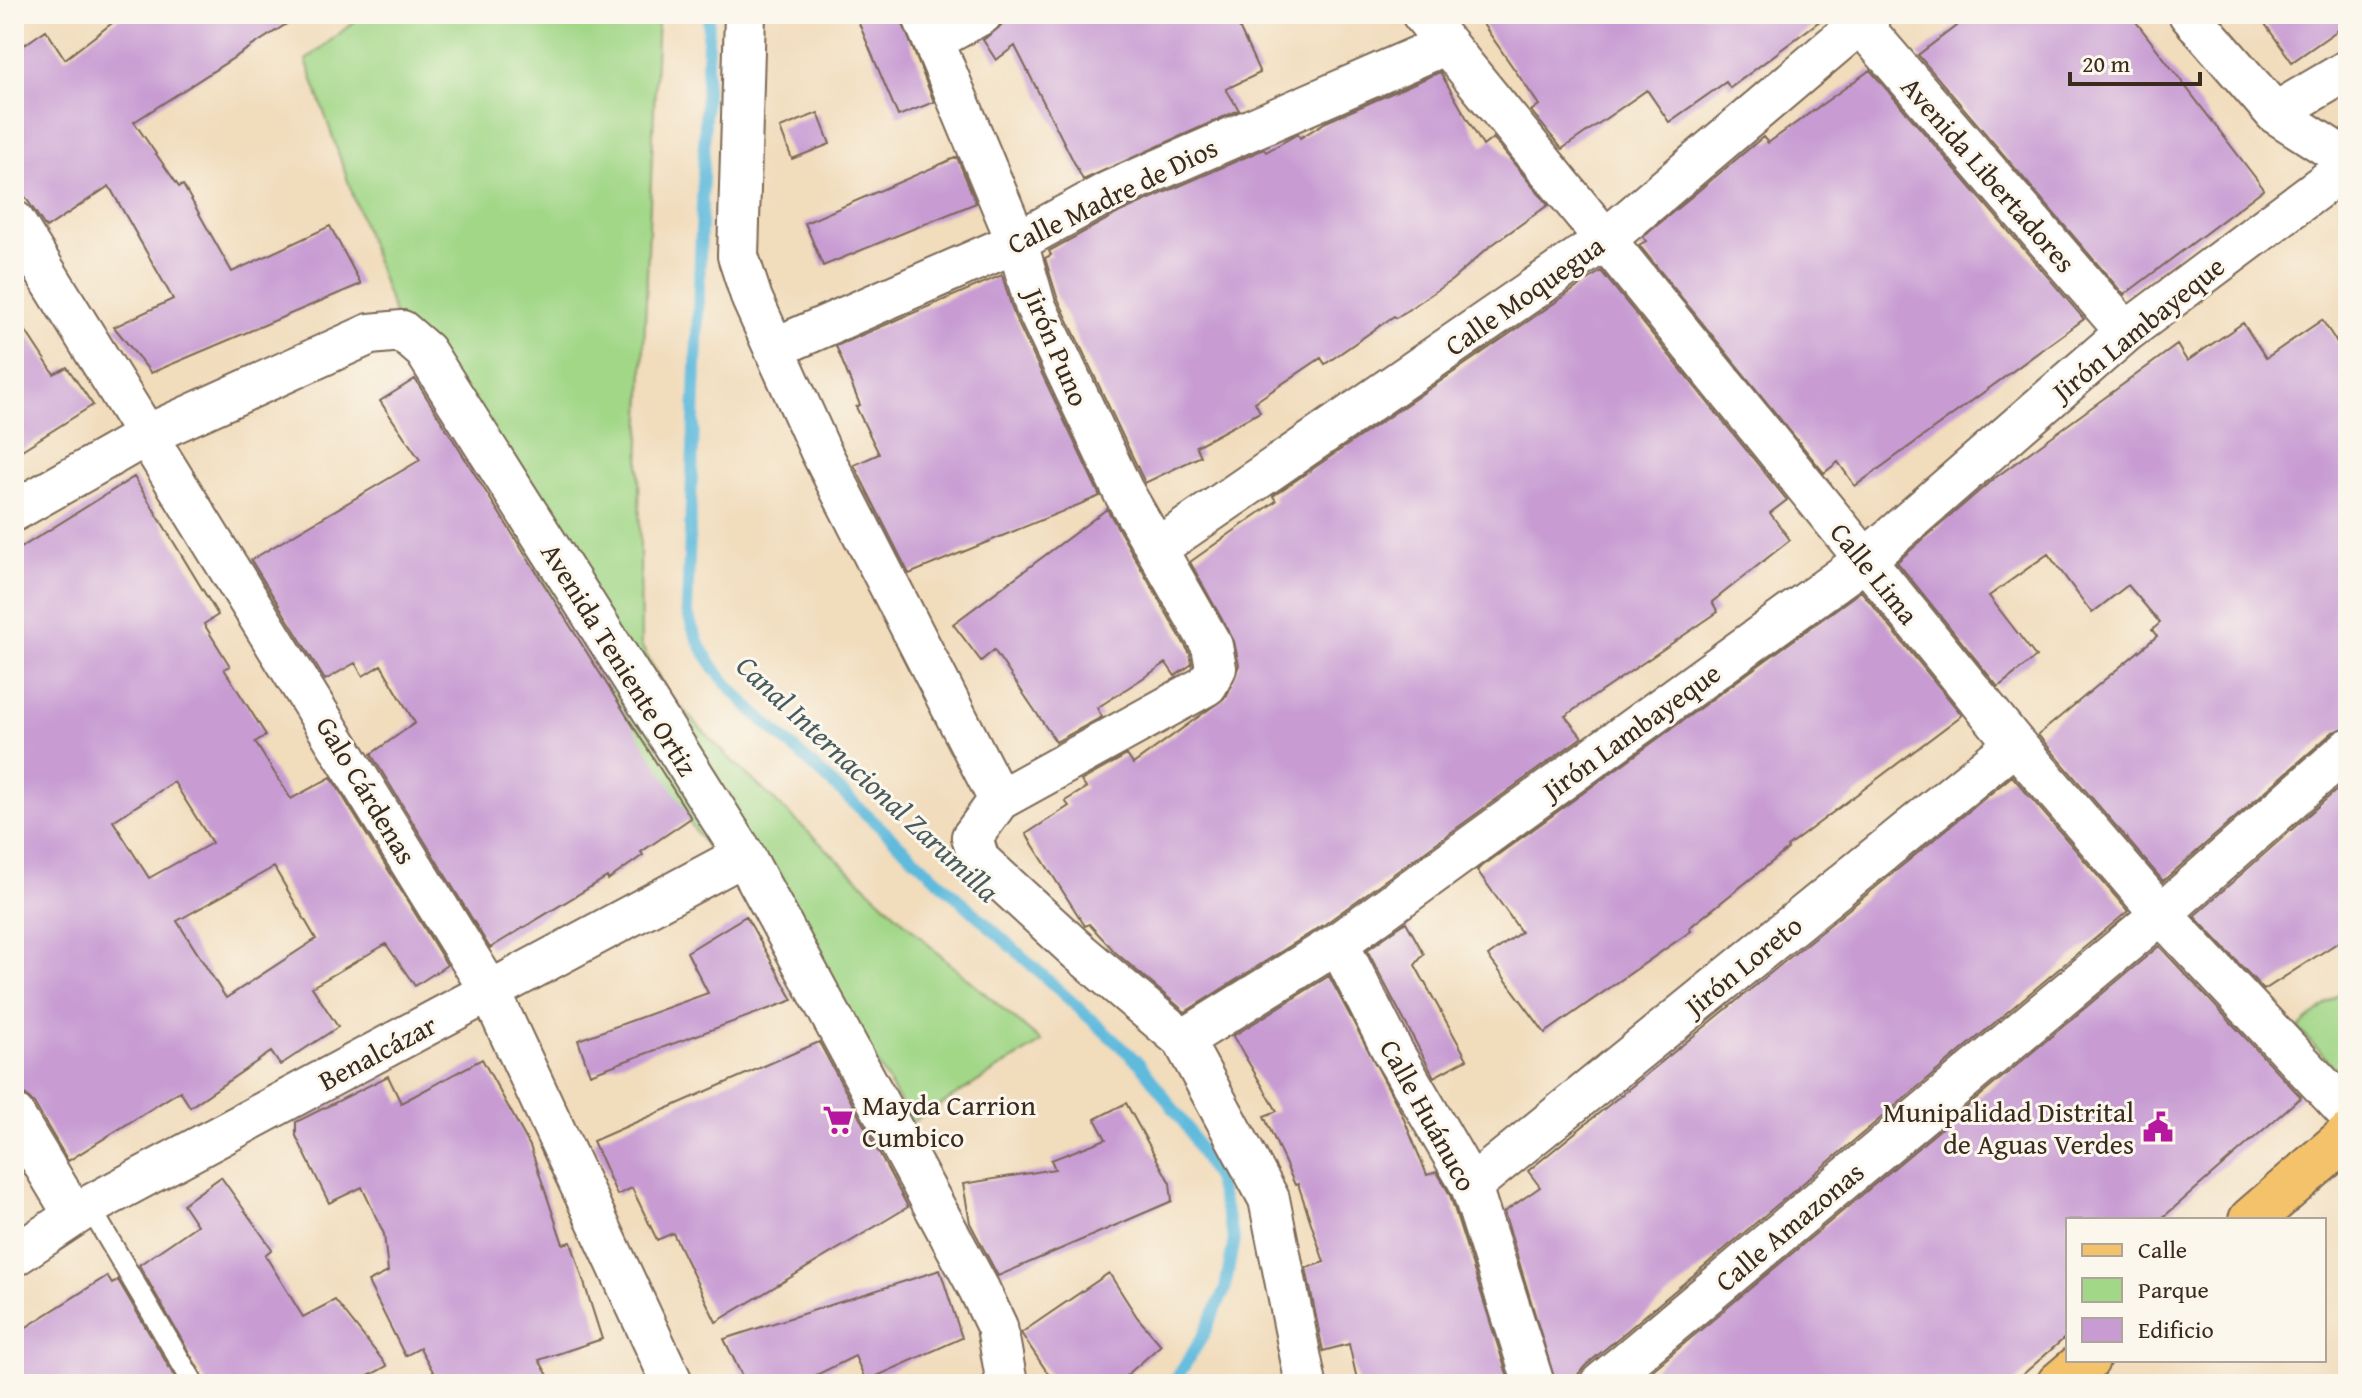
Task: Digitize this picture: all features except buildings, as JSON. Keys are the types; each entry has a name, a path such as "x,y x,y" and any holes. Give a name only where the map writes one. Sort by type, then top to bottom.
{"main road":[{"path":"2253,1218 2348,1136"},
{"path":"2059,1384 2085,1362"}],"street":[{"path":"745,14 738,256 752,299 777,347 821,452 999,800 972,837 979,860 1079,952 1183,1040 1269,1199 1306,1384"},
{"path":"929,27 982,14"},
{"path":"2189,14 2275,113 2348,163"},
{"name":"Calle Moquegua","path":"1156,549 1606,239 1860,17"},
{"name":"Avenida Libertadores","path":"1860,17 2126,332"},
{"name":"Jirón Puno","path":"929,27 1017,242 1035,305 1123,491 1212,646 1216,668 1207,685 999,800"},
{"name":"Calle Madre de Dios","path":"777,347 1017,242 1110,191 1435,29"},
{"name":"Calle Lima","path":"1435,29 2015,744 2161,914 2348,1113"},
{"path":"2275,113 2348,70"},
{"name":"Jirón Lambayeque","path":"1183,1040 1338,943 1865,560 2126,332 2348,163"},
{"name":"Galo Cárdenas","path":"14,221 149,434 490,991 673,1384"},
{"name":"Avenida Teniente Ortiz","path":"14,511 149,434 370,334 402,331 425,351 744,855 979,1289 997,1327 1007,1384"},
{"name":"Jirón Loreto","path":"1471,1186 2015,744"},
{"name":"Calle Amazonas","path":"1600,1384 2161,914 2348,749"},
{"name":"Benalcázar","path":"14,1256 82,1211 744,855"},
{"name":"Calle Huánuco","path":"1338,943 1393,1052 1471,1186 1534,1384"},
{"path":"14,1115 82,1211"}],"lane":[{"path":"82,1211 194,1384"}],"green space":[{"path":"364,14 658,14 639,465 641,645 668,694 728,757 942,957 1042,1042 912,1122 786,910 709,850 595,688 497,489 398,325 306,60"},
{"path":"2348,986 2348,1082 2298,1028"}],"waterway":[{"name":"Canal Internacional Zarumilla","path":"709,14 687,611 692,627 705,654 743,702 1140,1064 1187,1127 1216,1179 1234,1239 1225,1289 1203,1336 1173,1384"}],"place":[{"name":"Mayda Carrion Cumbico","path":"838,1120"},
{"name":"Munipalidad Distrital de Aguas Verdes","path":"2158,1127"}]}
